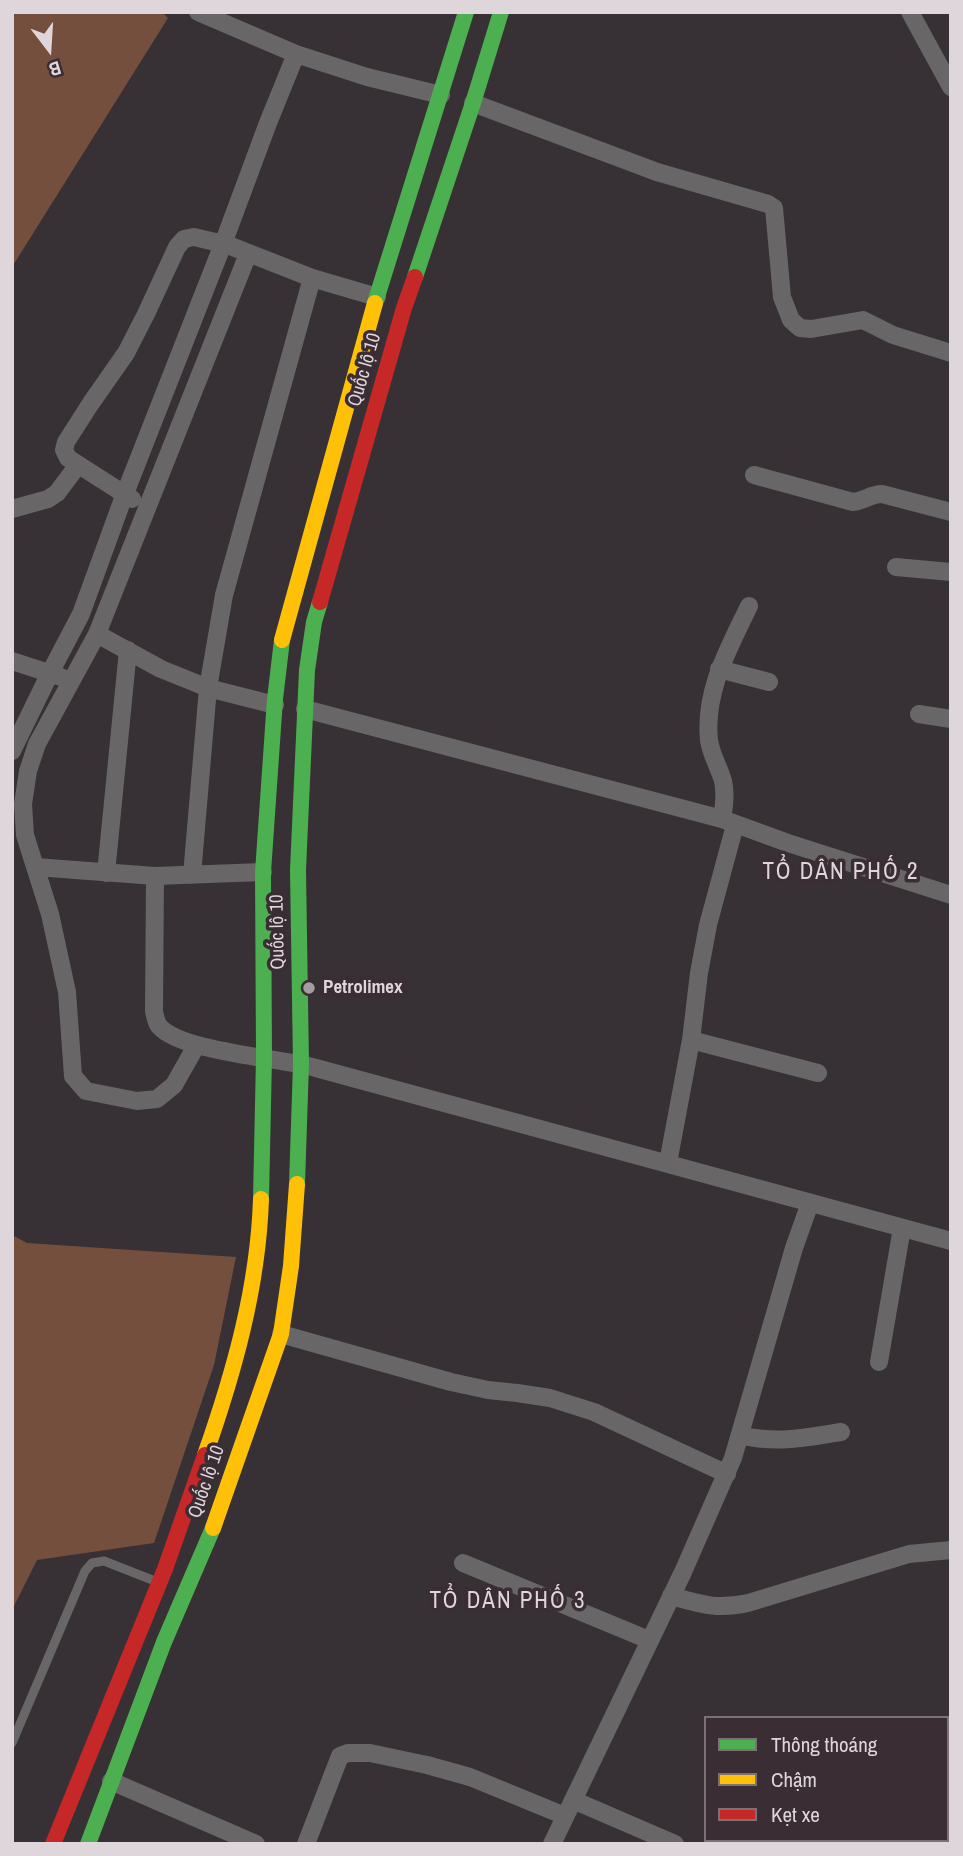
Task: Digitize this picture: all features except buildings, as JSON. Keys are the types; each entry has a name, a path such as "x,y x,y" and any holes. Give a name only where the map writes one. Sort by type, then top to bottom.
{"highway":[{"name":"Quốc lộ 10","path":"88,1844 164,1643 173,1588 243,1332 254,1276 260,1223 264,1057 263,872 283,632 377,297 467,12"},
{"name":"Quốc lộ 10","path":"53,1844 88,1755 173,1588 210,1538 281,1334 292,1266 296,1215 301,1063 298,870 307,670 314,622 404,308 474,103 501,12"},
{"path":"88,1755 119,1761"}],"street":[{"path":"198,12 296,54 367,77 441,95"},
{"path":"910,12 951,88"},
{"path":"12,751 61,677 97,634 105,583 235,248 268,122 296,54"},
{"path":"474,103 657,172 774,208 782,297 791,320 800,328 811,329 863,320 892,335 951,353"},
{"path":"136,502 68,458 64,450 66,442 126,353 177,247 184,239 194,237 235,248 312,278 377,297"},
{"path":"196,1046 174,1085 157,1099 137,1101 86,1091 73,1076 67,992 50,914 25,835 23,804 28,771 81,614 105,583 235,248"},
{"path":"192,875 208,688 224,595 312,278"},
{"path":"12,509 48,499 57,493 78,465"},
{"path":"754,475 853,502 881,494 951,512"},
{"path":"896,566 951,572"},
{"path":"668,1163 691,1040 693,1007 729,822 723,783 712,755 709,736 712,692 719,669 749,606"},
{"path":"97,634 161,669 208,688 275,705"},
{"path":"106,873 128,650"},
{"path":"12,661 61,677"},
{"path":"719,669 769,682"},
{"path":"305,709 729,822 951,895"},
{"path":"919,714 951,719"},
{"path":"36,867 155,876 263,872"},
{"path":"155,876 154,1011 158,1025 196,1046 301,1063 951,1241"},
{"path":"691,1040 818,1073"},
{"path":"552,1844 727,1474 810,1203"},
{"path":"879,1362 902,1228"},
{"path":"281,1334 452,1382 550,1398 594,1412 727,1474"},
{"path":"740,1435 776,1441 841,1432"},
{"path":"671,1596 716,1607 732,1607 909,1554 951,1550"},
{"path":"463,1563 649,1640"},
{"path":"306,1844 340,1756 348,1753 370,1753 470,1777 565,1816"},
{"path":"111,1782 256,1844"},
{"path":"573,1800 675,1844"}],"lane":[{"path":"12,1743 85,1571 92,1563 104,1561 173,1588"}],"shaded area":[{"path":"12,12 162,12 168,18 12,267"},
{"path":"12,1235 27,1243 236,1257 214,1365 154,1543 37,1560 12,1610"}],"traffic: fast":[{"path":"375,303 466,12"},
{"path":"415,277 501,12"},
{"path":"297,1184 301,1064 298,870 307,670 314,622 320,602"},
{"path":"261,1199 264,1057 263,872 275,699 282,640"},
{"path":"88,1844 164,1642 213,1528"}],"traffic: slow":[{"path":"282,640 375,303"},
{"path":"213,1528 281,1334 291,1266 297,1184"},
{"path":"205,1455 243,1329 255,1265 261,1199"}],"traffic: jam":[{"path":"320,602 415,277"},
{"path":"53,1844 165,1569 205,1455"}],"place":[{"name":"Petrolimex","path":"309,988"}],"district":[{"name":"TỔ DÂN PHỐ 2","path":"841,873"},
{"name":"TỔ DÂN PHỐ 3","path":"508,1602"}]}
